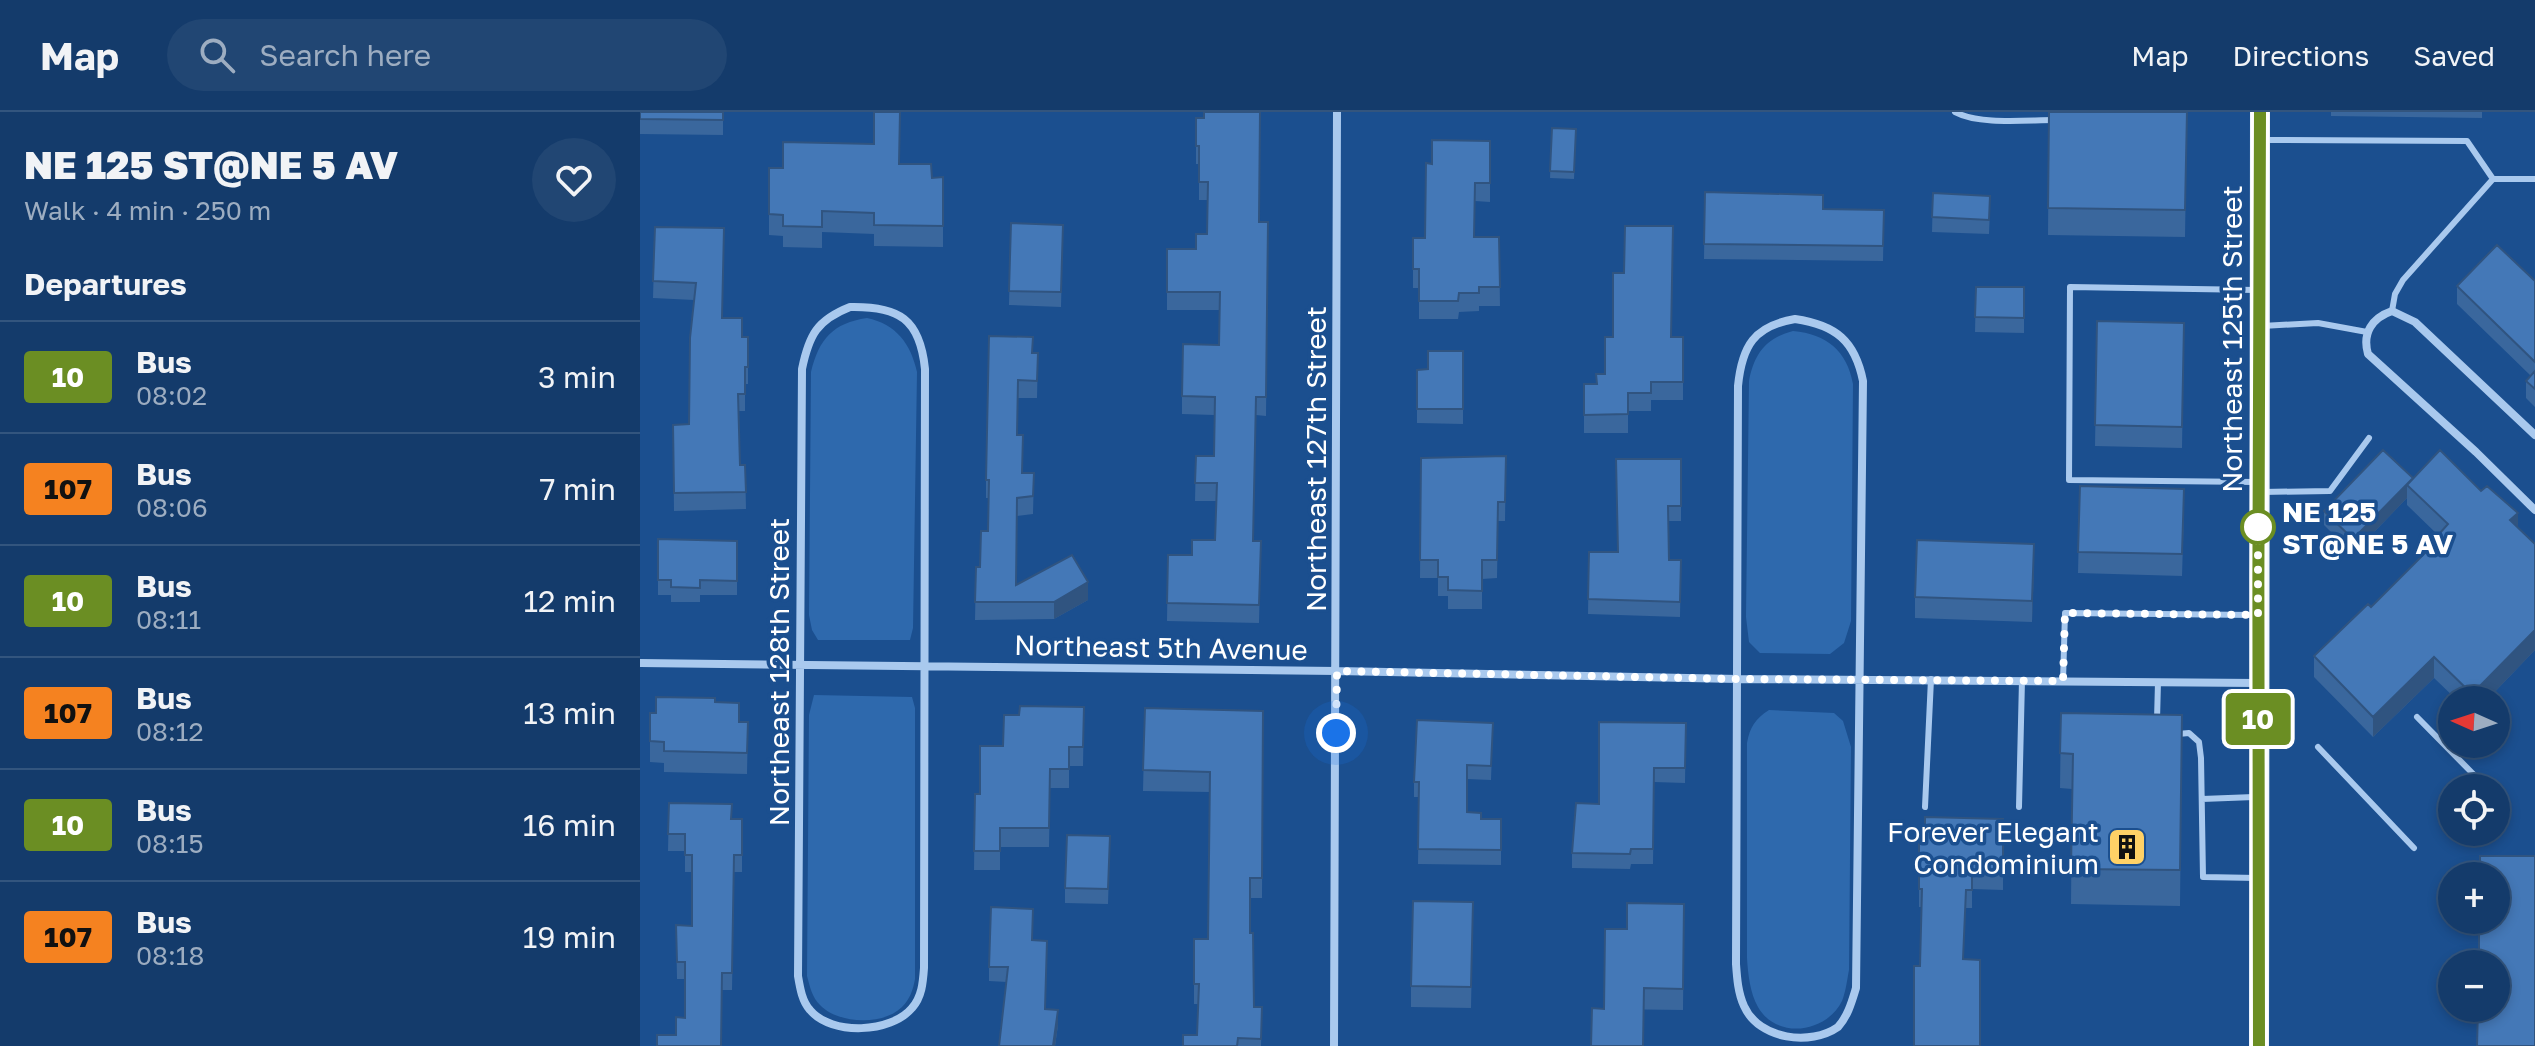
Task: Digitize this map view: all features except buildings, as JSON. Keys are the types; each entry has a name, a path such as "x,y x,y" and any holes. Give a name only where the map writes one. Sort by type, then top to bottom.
{"main road":[{"name":"Northeast 125th Street","path":"2259,1046 2260,112"}],"street":[{"name":"Northeast 127th Street","path":"1334,1046 1337,112"},
{"name":"Northeast 128th Street","path":"850,307 891,311 915,329 922,346 925,369 923,666 922,990 913,1007 898,1021 879,1028 847,1027 827,1022 811,1012 802,995 798,976 802,369 807,346 816,329 830,315 850,307"},
{"path":"2535,435 2415,322 2392,311 2382,315 2367,332 2365,343 2368,354 2535,510"},
{"path":"1795,319 1815,322 1848,342 1859,358 1863,381 1860,680 1856,988 1849,1010 1838,1027 1823,1037 1804,1042 1784,1040 1767,1034 1745,1008 1738,989 1736,964 1738,386 1740,364 1748,345 1760,332 1777,322 1795,319"},
{"name":"Northeast 5th Avenue","path":"640,663 1738,679 2257,683"}],"lane":[{"path":"1955,112 1963,117 1978,119 2065,120"},
{"path":"2260,140 2467,141 2493,179"},
{"path":"2392,311 2395,294 2403,280 2493,179 2535,179"},
{"path":"2259,290 2070,287 2069,480 2330,491 2369,438"},
{"path":"2259,326 2318,323 2367,332"},
{"path":"2063,681 2065,613 2258,615"},
{"path":"1925,807 1931,679"},
{"path":"2019,807 2022,680"},
{"path":"2157,734 2158,682"},
{"path":"2417,717 2473,774"},
{"path":"2168,734 2189,733 2199,742 2203,877 2260,878"},
{"path":"2318,747 2414,848"},
{"path":"2202,799 2259,797"}],"shaded area":[{"path":"867,318 886,325 901,337 911,353 917,372 913,628 910,640 818,640 809,615 811,372 818,350 829,334 845,324"},
{"path":"1793,331 1816,336 1834,346 1846,362 1853,384 1851,621 1844,643 1830,654 1760,653 1749,642 1746,617 1749,381 1754,363 1763,348 1775,338"},
{"path":"814,695 912,697 915,708 915,979 911,994 902,1007 872,1020 849,1019 828,1011 815,999 807,976 809,715"},
{"path":"1769,710 1834,713 1843,721 1851,747 1847,982 1842,1001 1835,1012 1813,1026 1801,1028 1789,1028 1766,1018 1755,1002 1748,970 1747,743 1754,724"}],"bus line":[{"name":"10","path":"2259,1046 2260,112"}],"place":[{"name":"NE 125 ST@NE 5 AV","path":"2258,527"},
{"name":"Forever Elegant Condominium","path":"2127,847"}],"route":[{"path":"1336,733 1337,671 1738,679 2063,681 2065,613 2258,615 2258,523 2258,527"}]}
